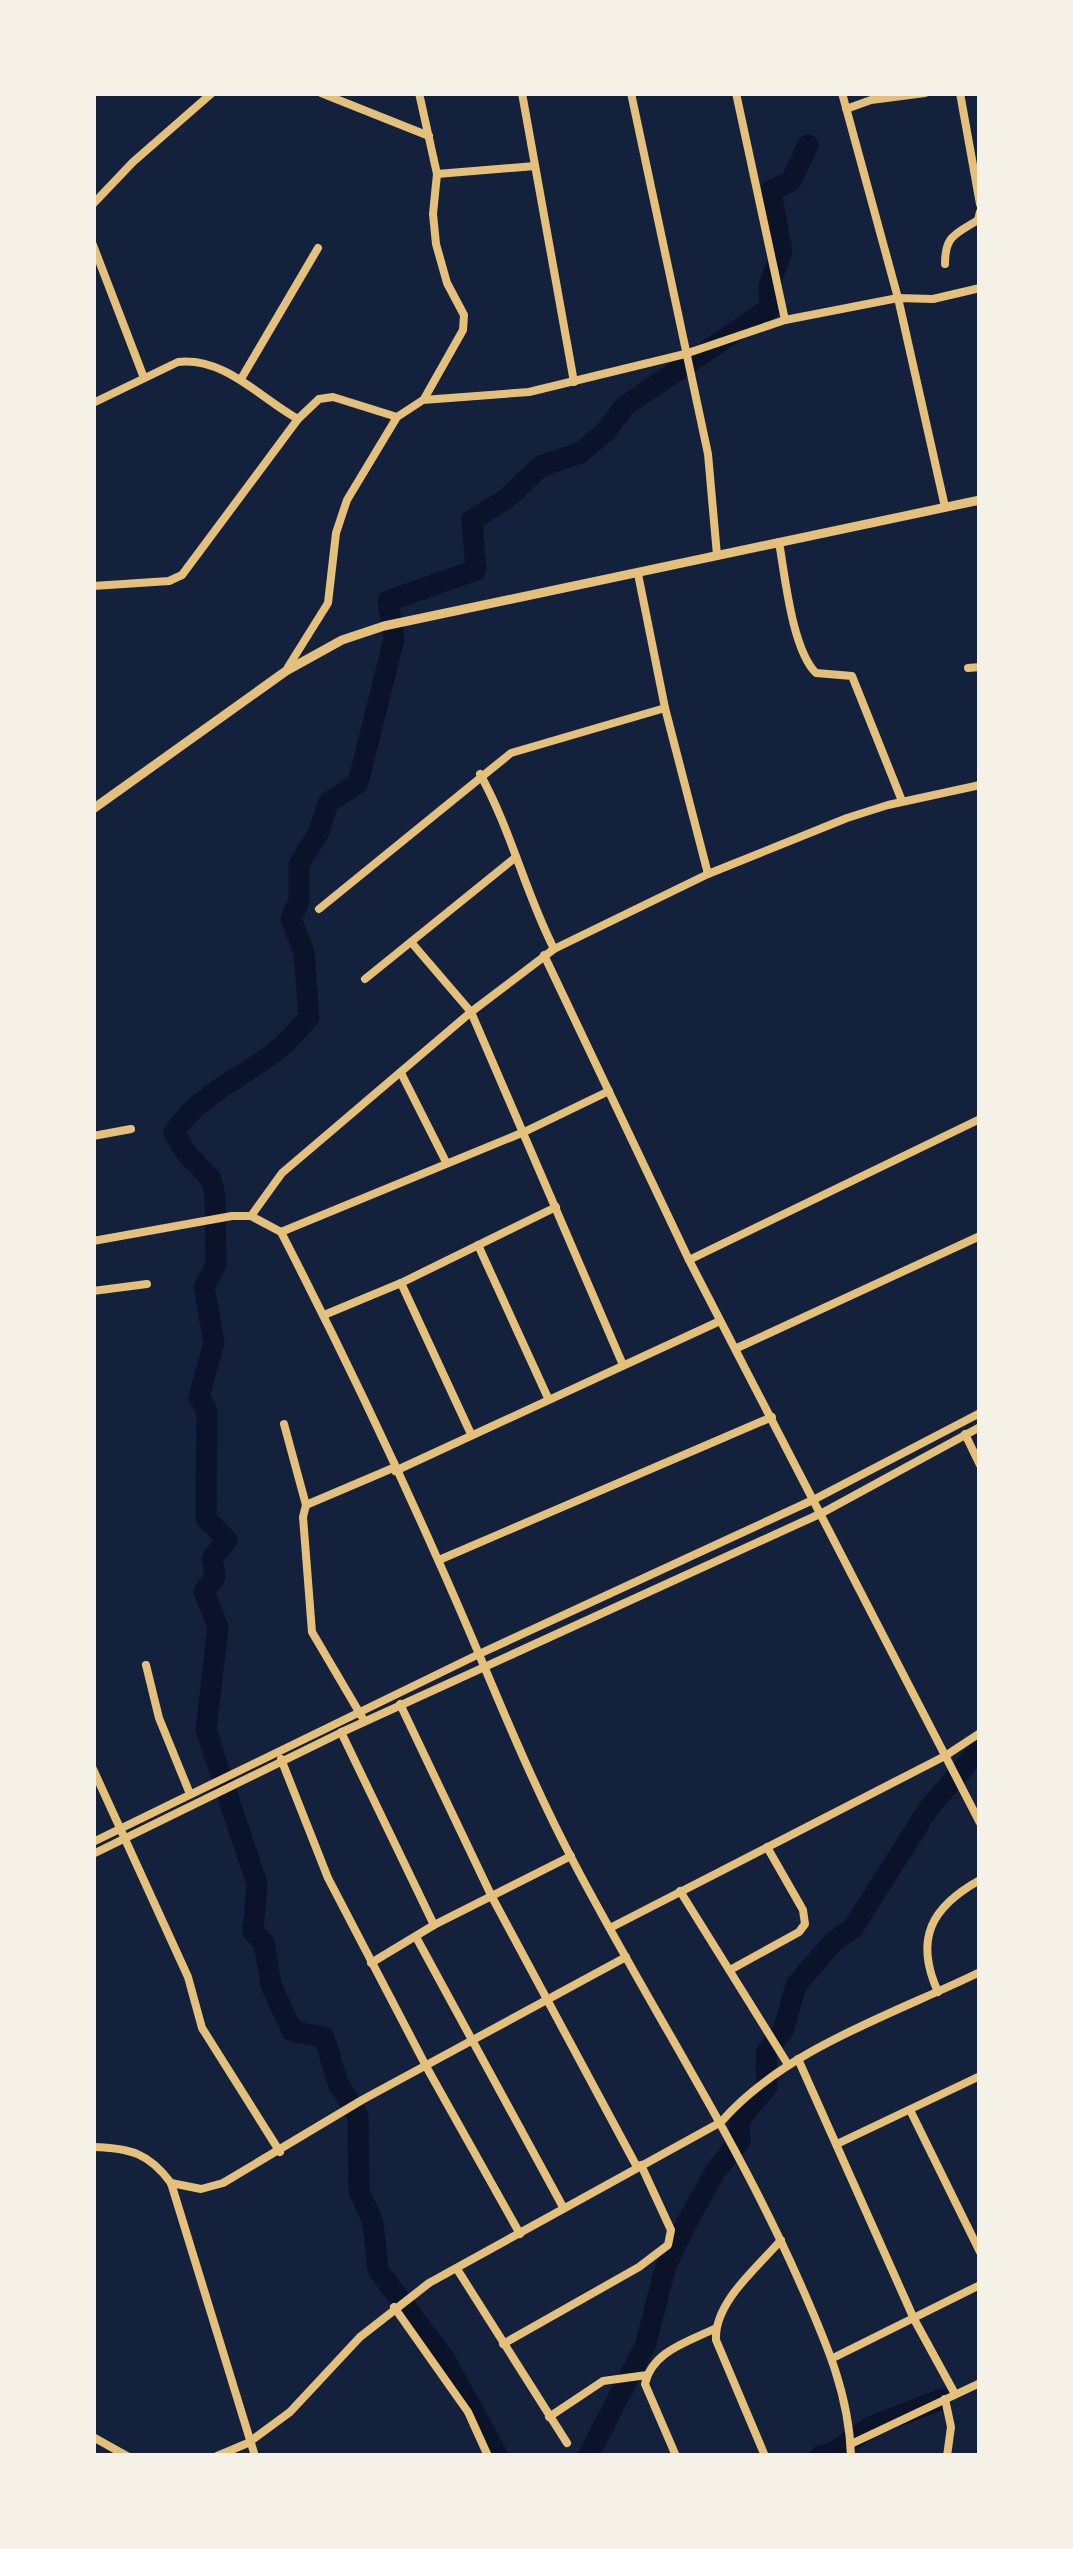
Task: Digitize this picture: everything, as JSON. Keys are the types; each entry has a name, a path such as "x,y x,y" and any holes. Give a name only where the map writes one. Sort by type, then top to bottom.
{"street":[{"path":"93,204 212,93"},
{"path":"321,93 430,137"},
{"path":"286,671 328,603 336,532 347,500 397,417 423,400 463,330 464,315 447,283 436,244 437,174 419,93"},
{"path":"522,93 574,382"},
{"path":"631,93 708,454 717,554"},
{"path":"736,93 785,320"},
{"path":"842,93 898,298 945,507"},
{"path":"846,109 871,100 926,93"},
{"path":"945,263 945,242 978,220 980,208 959,93"},
{"path":"437,174 535,166"},
{"path":"93,245 144,378"},
{"path":"241,379 318,248"},
{"path":"423,400 529,392 685,354 785,320 980,288"},
{"path":"93,403 191,360 241,379 298,419"},
{"path":"93,586 169,581 182,575 298,419 319,399 333,397 397,417"},
{"path":"93,809 286,671 342,640 384,626 980,500"},
{"path":"779,542 808,664 816,673 853,676 902,802"},
{"path":"638,574 665,708 708,874"},
{"path":"968,668 980,667"},
{"path":"319,909 511,753 665,708"},
{"path":"480,774 499,807 533,908 554,949"},
{"path":"251,1216 282,1173 471,1012 554,949 708,874 847,818 980,785"},
{"path":"364,979 515,857"},
{"path":"412,942 471,1012 623,1365"},
{"path":"544,956 689,1260 980,1823"},
{"path":"401,1073 446,1162"},
{"path":"281,1232 524,1132 609,1091"},
{"path":"689,1260 980,1120"},
{"path":"93,1136 131,1129"},
{"path":"324,1315 556,1208"},
{"path":"93,1241 251,1216 281,1232 439,1560 482,1667 571,1856 721,2122 781,2240 833,2358 848,2412 851,2456"},
{"path":"736,1348 980,1236"},
{"path":"478,1244 548,1398"},
{"path":"401,1282 471,1434"},
{"path":"93,1291 147,1284"},
{"path":"306,1505 394,1470 720,1321"},
{"path":"399,1701 477,1655 815,1499 980,1413"},
{"path":"439,1560 772,1417"},
{"path":"284,1424 306,1505 304,1560 312,1632 362,1718"},
{"path":"93,1842 120,1835 339,1728 822,1513 980,1427"},
{"path":"965,1434 980,1465"},
{"path":"146,1665 159,1718 190,1793"},
{"path":"399,1701 492,1897 670,2230 668,2245 639,2267 503,2344"},
{"path":"339,1728 434,1925"},
{"path":"610,1928 945,1756 980,1733"},
{"path":"93,1853 190,1793 280,1756"},
{"path":"280,1756 328,1878 520,2234"},
{"path":"93,1769 188,1977 202,2028 280,2152"},
{"path":"730,1970 799,1932 805,1924 803,1910 767,1847"},
{"path":"371,1963 434,1925 571,1856"},
{"path":"938,1992 928,1969 927,1940 946,1901 980,1880"},
{"path":"680,1892 787,2063"},
{"path":"416,1937 563,2207"},
{"path":"171,2183 210,2188 626,1957"},
{"path":"217,2456 248,2443 290,2412 342,2354 409,2296 721,2122 740,2100 787,2063 980,1972"},
{"path":"798,2059 950,2396 947,2456"},
{"path":"837,2144 980,2076"},
{"path":"910,2110 980,2252"},
{"path":"93,2147 140,2151 171,2183 255,2456"},
{"path":"765,2456 716,2340 716,2328 729,2301 781,2240"},
{"path":"457,2269 568,2443"},
{"path":"833,2358 980,2284"},
{"path":"396,2306 468,2412 488,2456"},
{"path":"676,2456 645,2384 646,2374 657,2358 716,2328"},
{"path":"549,2416 603,2381 646,2374"},
{"path":"851,2444 980,2383"},
{"path":"93,2437 127,2456"}],"waterway":[{"path":"498,2456 444,2358 378,2270 373,2222 359,2191 358,2116 338,2083 324,2037 292,2031 271,1985 264,1943 253,1932 257,1884 206,1730 218,1627 204,1591 215,1577 212,1558 227,1540 206,1518 207,1411 199,1397 214,1342 204,1287 216,1265 215,1195 211,1179 174,1132 211,1095 268,1058 309,1018 304,952 291,919 299,901 299,864 319,832 328,803 358,783 394,639 388,601 476,570 472,520 506,499 541,466 580,453 625,406 770,308 769,286 782,251 771,191 791,181 808,145"},
{"path":"588,2456 645,2346 666,2266 687,2222 716,2170 740,2141 739,2120 767,2087 766,2053 783,2031 796,1985 833,1942 853,1928 929,1808 980,1749"},
{"path":"820,2456 831,2454 872,2426 942,2399"}]}
